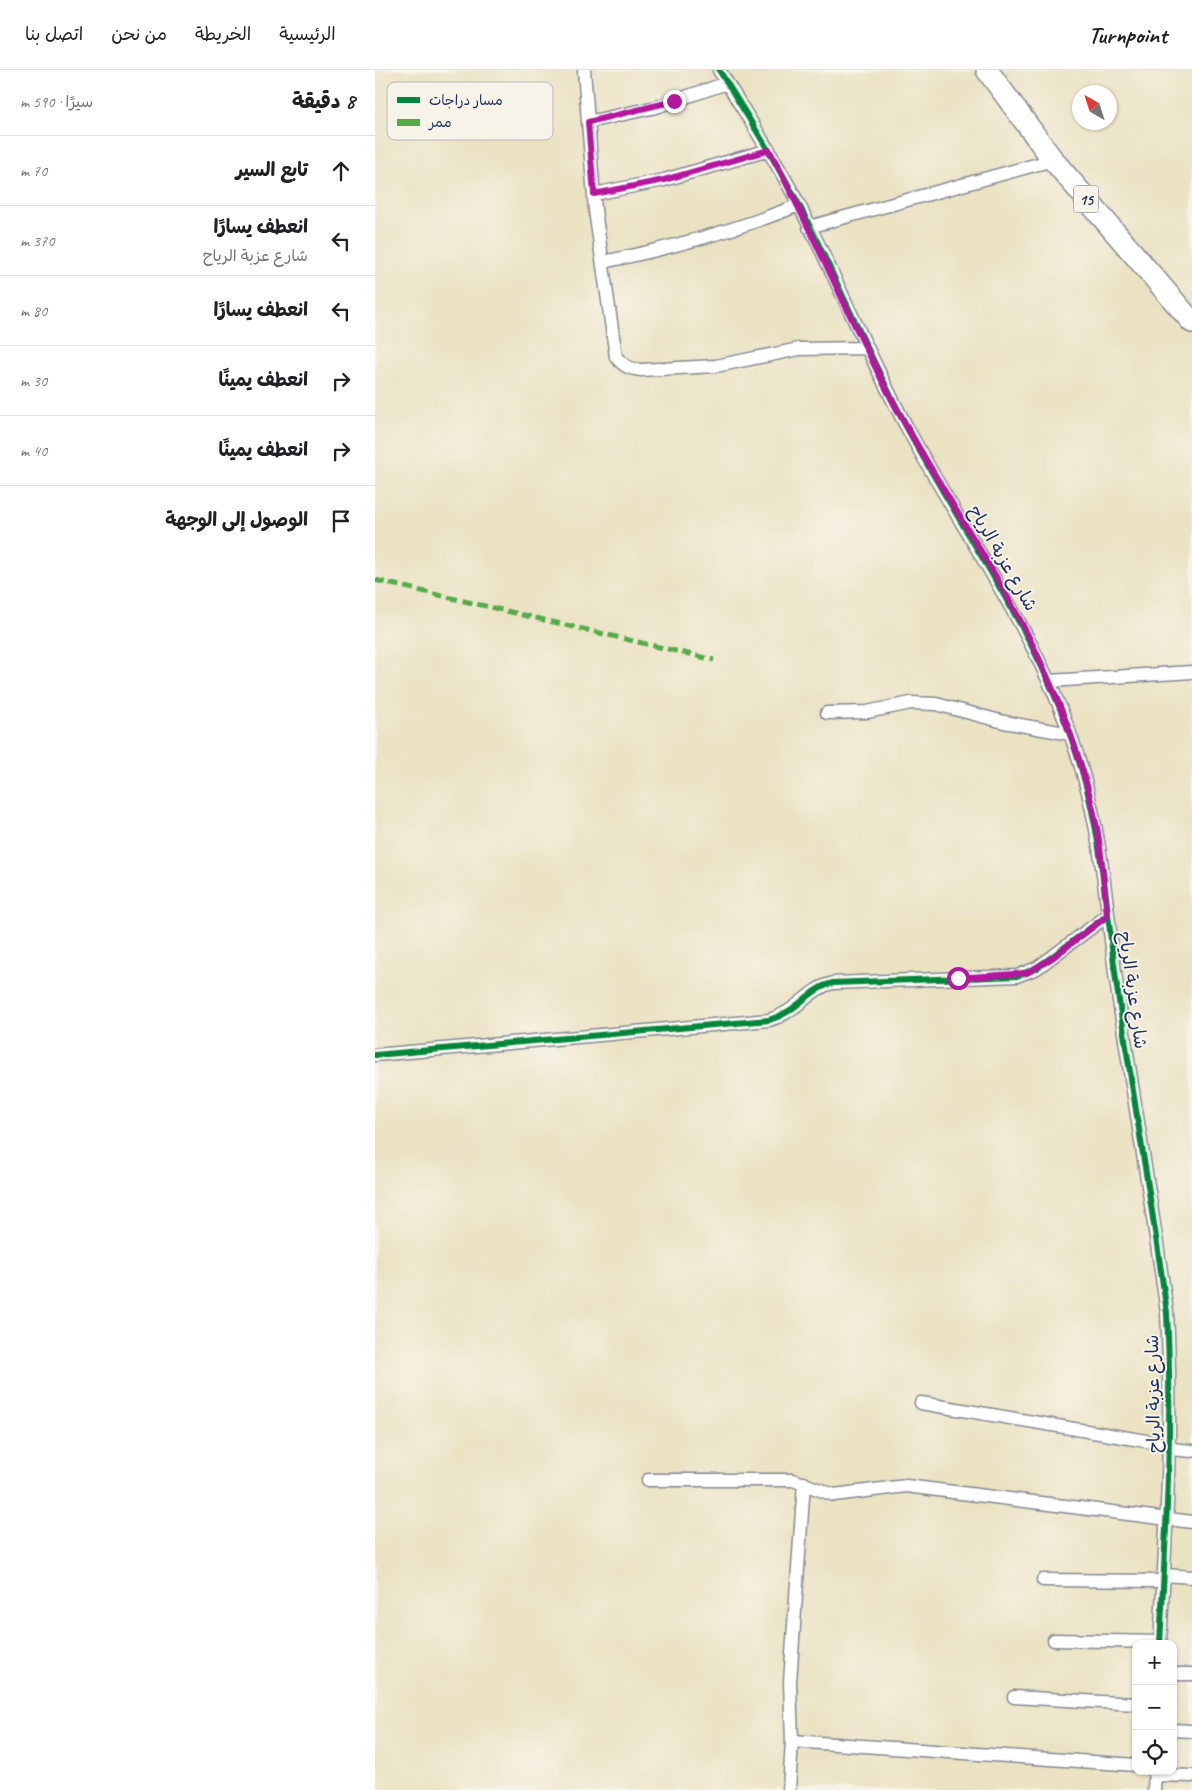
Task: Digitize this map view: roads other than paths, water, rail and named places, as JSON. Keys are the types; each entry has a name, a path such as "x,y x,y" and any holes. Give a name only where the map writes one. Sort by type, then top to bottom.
{"highway":[{"name":"15","path":"987,70 1053,160 1192,322"}],"street":[{"path":"584,70 594,194 616,357 631,369 716,366 799,349 866,348"},
{"name":"شارع عزبة الرياح","path":"719,70 769,150 799,205 866,348 920,452 1017,615 1049,681 1083,773 1097,828 1107,916 1167,1313 1171,1379 1170,1447 1160,1640"},
{"path":"588,122 656,107 727,83"},
{"path":"594,194 664,180 769,150"},
{"path":"809,227 1053,160"},
{"path":"603,262 673,248 757,222 799,205"},
{"path":"1049,681 1192,672"},
{"path":"827,714 867,712 911,703 936,704 1004,722 1070,734"},
{"path":"375,1055 769,1020 791,1012 820,988 833,983 1017,976 1037,968 1107,916"},
{"path":"921,1403 1192,1450"},
{"path":"648,1480 770,1479 804,1483 834,1495 906,1486 1011,1501 1192,1522"},
{"path":"789,1790 791,1742 790,1682 804,1483"},
{"path":"1043,1580 1192,1577"},
{"path":"1054,1640 1132,1642"},
{"path":"1177,1674 1192,1674"},
{"path":"1014,1698 1132,1704"},
{"path":"1177,1730 1192,1731"},
{"path":"791,1742 1132,1765"},
{"path":"1154,1775 1154,1790"},
{"path":"1177,1775 1192,1776"}]}
